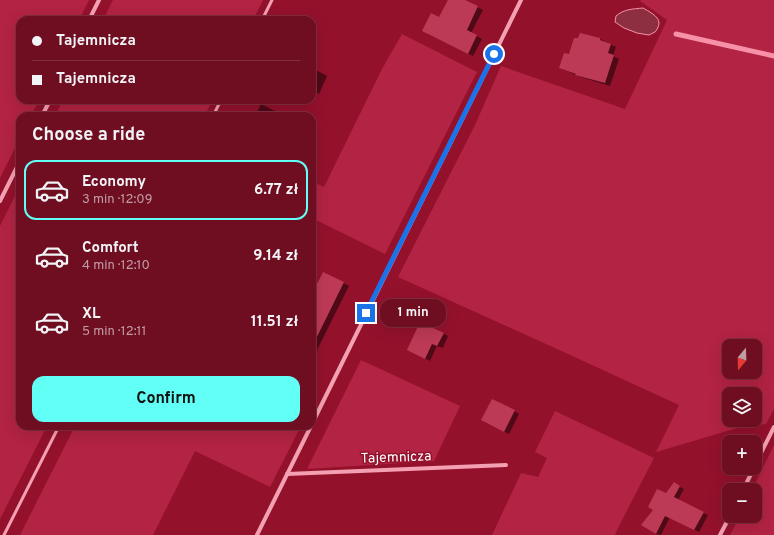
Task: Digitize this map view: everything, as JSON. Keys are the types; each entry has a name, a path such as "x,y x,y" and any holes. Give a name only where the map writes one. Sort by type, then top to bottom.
{"street":[{"path":"91,16 98,0"},
{"path":"316,415 521,0"},
{"path":"0,201 16,169"},
{"path":"762,451 774,427"},
{"path":"257,535 309,430"},
{"name":"Tajemnicza","path":"287,474 506,465"},
{"path":"720,535 726,523"}],"lane":[{"path":"264,16 272,0"},
{"path":"4,535 57,430"}],"shaded area":[{"path":"0,0 89,0 81,16 16,16 16,104 37,104 33,112 16,112 16,146 0,178"},
{"path":"113,0 263,0 255,16 105,16"},
{"path":"774,0 774,409 766,424 762,424 762,387 722,387 722,427 741,427 656,452 679,405 398,277 475,125 501,66 625,109 667,20 640,1"},
{"path":"643,8 659,20 659,25 655,32 649,35 637,33 624,28 615,22 616,16 622,12"},
{"path":"402,34 477,72 385,254 316,220 316,183 324,187 382,69"},
{"path":"61,104 211,104 206,112 57,112"},
{"path":"16,194 16,430 45,430 0,519 0,226"},
{"path":"361,360 460,406 434,461 307,469"},
{"path":"555,411 654,458 615,535 492,535 521,473 538,477 547,458 535,452"},
{"path":"73,430 299,430 270,487 195,451 153,535 20,535"},
{"path":"774,445 774,535 730,535 736,523 762,523 762,483 755,483 759,475 762,475 762,470"}],"building":[{"path":"448,0 465,0 478,6 467,30 477,35 468,54 422,31 431,13 439,17"},
{"path":"580,33 600,38 600,40 611,44 608,53 614,55 605,83 575,75 576,74 559,68 564,53 569,54 574,38 578,38"},
{"path":"323,272 344,282 316,339 316,286"},
{"path":"420,322 444,333 437,346 432,344 425,359 407,350"},
{"path":"492,399 515,410 504,432 481,420"},
{"path":"674,482 680,486 674,497 704,512 694,530 665,516 656,534 641,525 653,510 648,507 657,489 666,493"}],"waterway":[{"path":"676,34 774,56"}],"route":[{"path":"366,313 494,54"}]}
